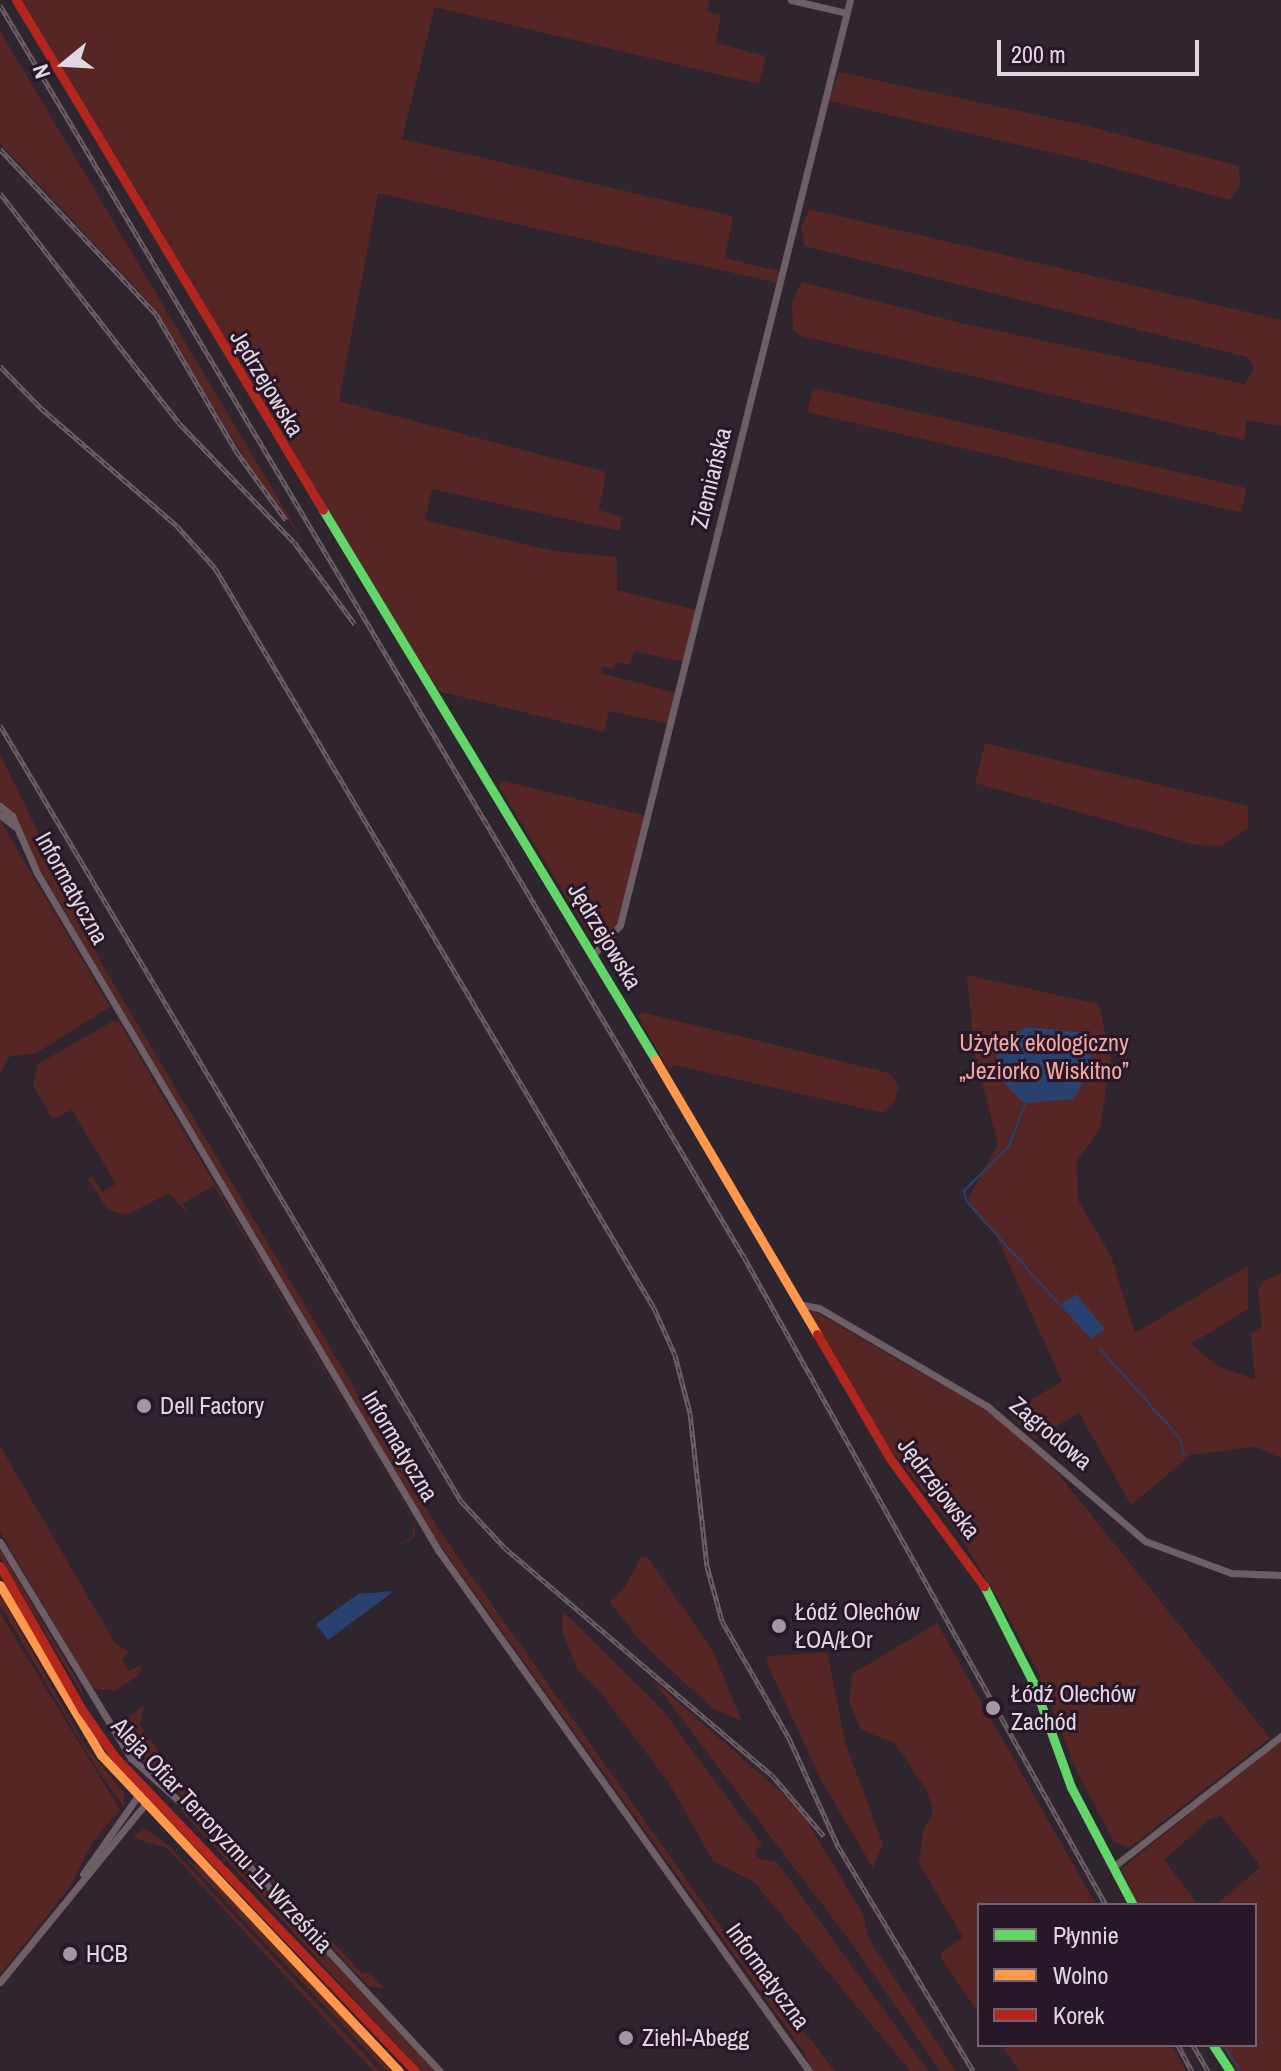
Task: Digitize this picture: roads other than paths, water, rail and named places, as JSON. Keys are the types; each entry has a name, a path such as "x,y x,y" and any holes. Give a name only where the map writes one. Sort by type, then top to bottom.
{"street":[{"name":"Jędrzejowska","path":"16,0 593,955 891,1460 961,1548 985,1588 1033,1682 1062,1765 1132,1903"},
{"path":"791,0 847,13"},
{"name":"Ziemiańska","path":"593,955 620,925 850,0"},
{"name":"Informatyczna","path":"0,806 18,831 51,896 438,1550 797,2050 807,2071"},
{"name":"Informatyczna","path":"0,815 18,831"},
{"name":"Zagrodowa","path":"798,1304 819,1308 987,1406 1145,1541 1231,1573 1281,1575"},
{"path":"0,1542 131,1758 238,1854 440,2071"},
{"name":"Aleja Ofiar Terroryzmu 11 Września","path":"0,1566 93,1727 415,2071"},
{"name":"Aleja Ofiar Terroryzmu 11 Września","path":"0,1585 79,1724 141,1800 399,2071"},
{"path":"1113,1867 1281,1736"},
{"path":"0,1982 149,1790"},
{"path":"1214,2047 1230,2071"}],"water":[{"path":"1028,1027 1081,1032 1093,1061 1074,1099 1024,1103 999,1078 995,1043"},
{"path":"1076,1294 1105,1329 1091,1339 1060,1305"},
{"path":"394,1591 328,1640 316,1624 358,1594"}],"waterway":[{"path":"1025,1104 1009,1146 964,1191 967,1202 1060,1305"},
{"path":"1100,1349 1179,1437 1184,1455"},
{"path":"1225,2047 1240,2071"}],"railway":[{"path":"0,5 744,1257 1105,1903"},
{"path":"0,149 156,314 236,451 286,520"},
{"path":"0,193 179,423 294,542 355,624"},
{"path":"0,366 41,408 177,526 215,568 654,1308 675,1355 690,1413 707,1566 722,1621 789,1738 838,1846 973,2071"},
{"path":"0,725 461,1501 505,1548 772,1775 824,1836"},
{"path":"1179,2047 1192,2071"},
{"path":"1194,2047 1208,2071"}],"place":[{"name":"Dell Factory","path":"144,1406"},
{"name":"Łódź Olechów ŁOA/ŁOr","path":"779,1626"},
{"name":"Łódź Olechów Zachód","path":"993,1708"},
{"name":"HCB","path":"70,1954"},
{"name":"Ziehl-Abegg","path":"626,2038"}],"park label":[{"name":"Użytek ekologiczny „Jeziorko Wiskitno”","path":"1044,1057"}]}
